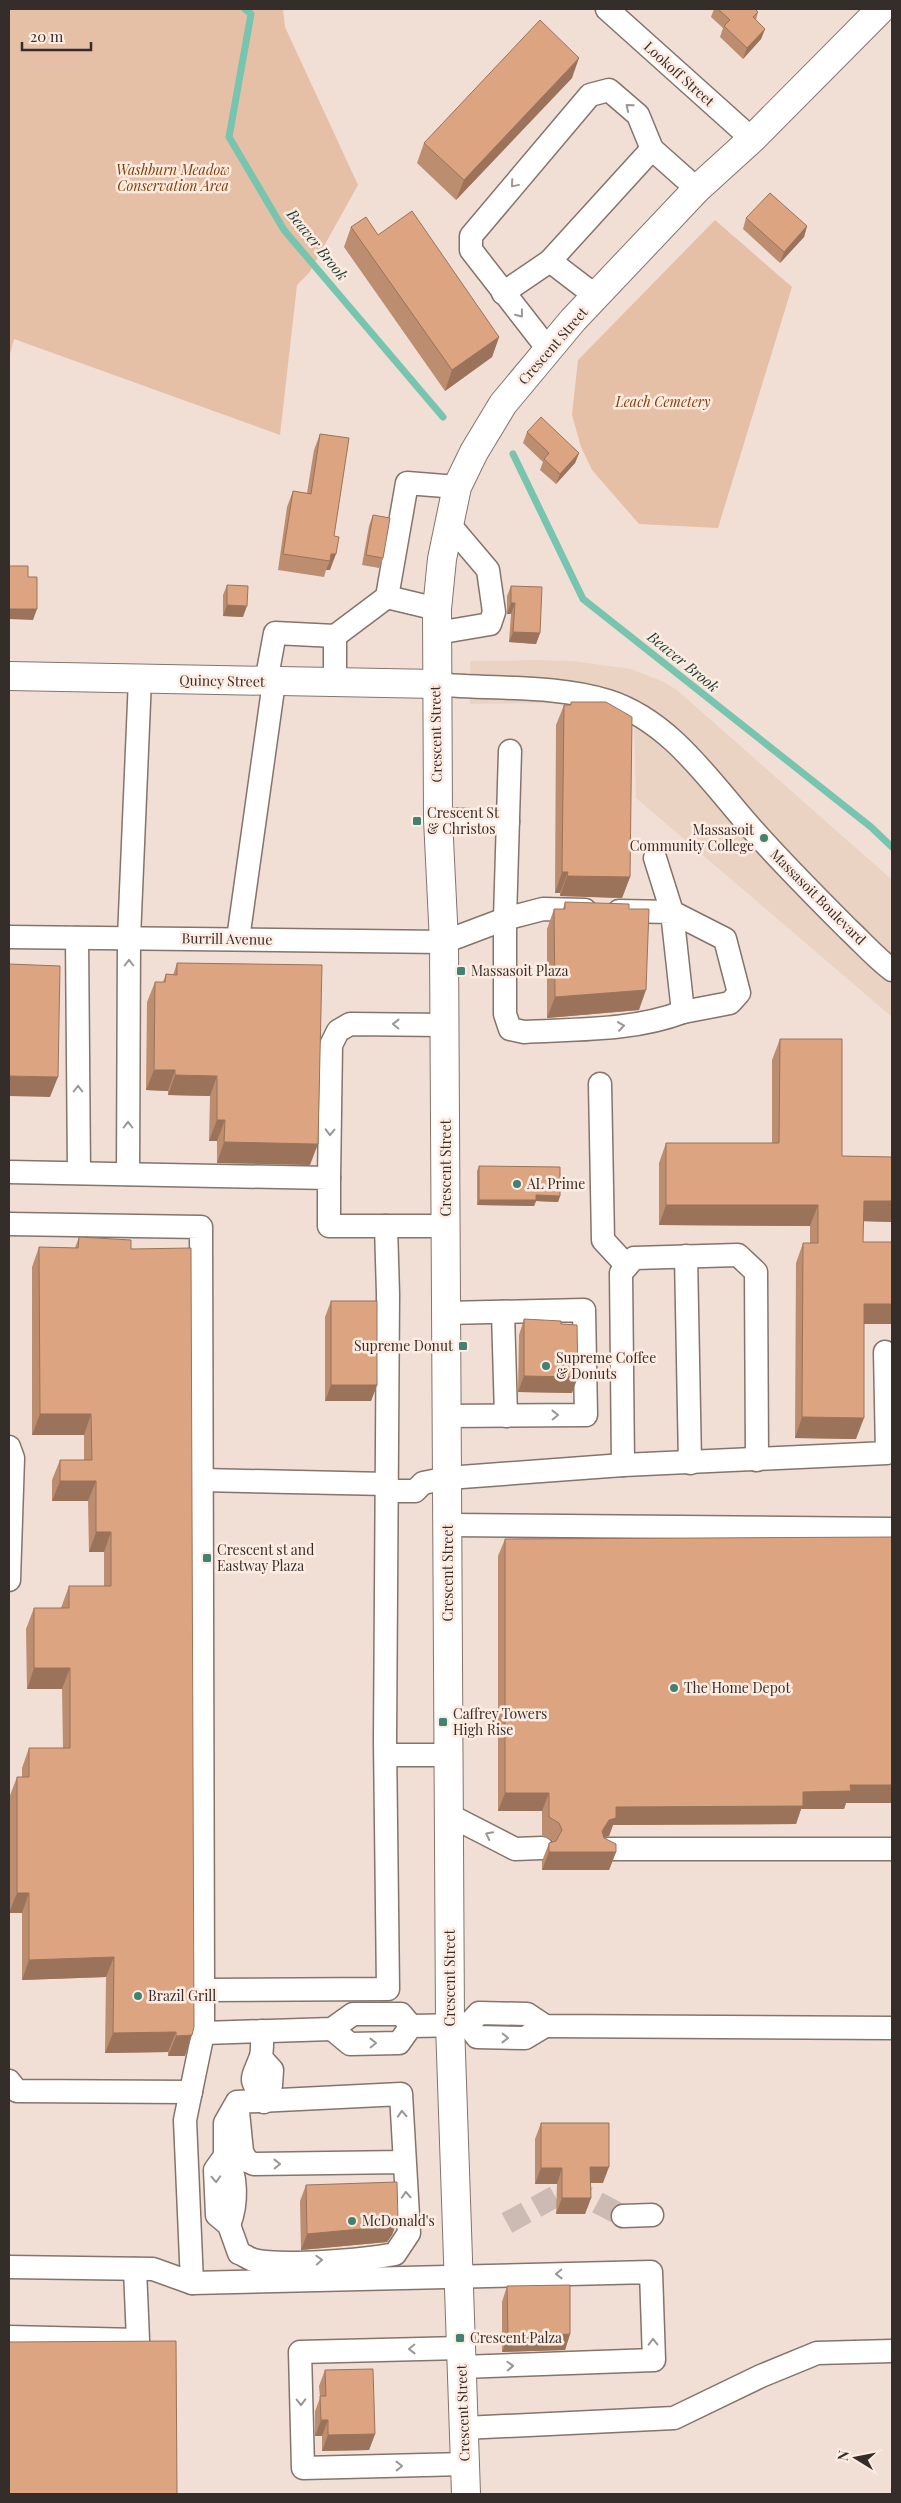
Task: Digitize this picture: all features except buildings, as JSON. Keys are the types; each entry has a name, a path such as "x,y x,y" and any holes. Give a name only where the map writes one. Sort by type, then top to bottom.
{"main road":[{"name":"Crescent Street","path":"466,2494 459,2276 459,2024 449,1815 448,1525 435,1481 448,1416 444,942 438,819 436,684 437,621 449,524 457,487 474,452 503,404 548,349 697,189 752,138 881,9"},
{"name":"Quincy Street","path":"9,676 436,684"}],"street":[{"name":"Lookoff Street","path":"606,9 752,138"},
{"path":"548,349 471,250 470,236 590,95 609,90 638,114 652,149 697,189"},
{"path":"503,292 550,262 652,149"},
{"path":"550,262 596,297"},
{"path":"238,939 275,633 335,636 387,597 407,483 457,487"},
{"path":"387,597 437,621 490,624 494,612 488,570 449,524"},
{"path":"335,636 335,681"},
{"path":"128,1174 129,938 140,679"},
{"name":"Massasoit Boulevard","path":"436,684 476,688 567,692 609,701 641,717 682,748 768,847 826,908 892,970"},
{"path":"444,942 505,919 543,909 672,912 725,939 739,993 730,1003 617,1027 524,1032 510,1029 505,1014 505,919 510,751"},
{"path":"438,819 508,822"},
{"path":"655,858 672,912 673,1016"},
{"name":"Burrill Avenue","path":"9,937 444,942"},
{"path":"77,938 79,1173"},
{"path":"445,1025 350,1024 338,1032 331,1045 329,1226 446,1226"},
{"path":"600,1084 603,1240 627,1266"},
{"path":"9,1172 329,1178"},
{"path":"9,1224 201,1227 204,2033 186,2120 192,2284"},
{"path":"203,1990 388,1989 386,1226"},
{"path":"623,1465 621,1273 634,1258 686,1256 738,1255 756,1272 757,1460"},
{"path":"686,1256 690,1463"},
{"path":"447,1313 584,1310 586,1414 448,1416"},
{"path":"506,1416 507,1312"},
{"path":"387,1484 393,1477 416,1477 435,1481 623,1465 887,1453 884,1352"},
{"path":"9,1447 13,1458 9,1580"},
{"path":"202,1480 387,1484"},
{"path":"448,1525 892,1529"},
{"path":"387,1755 449,1755"},
{"path":"449,1815 516,1849 536,1848"},
{"path":"609,1849 892,1849"},
{"path":"204,2033 332,2029 350,2044 399,2043 411,2026 459,2024 479,2013 527,2014 545,2026 892,2028"},
{"path":"262,2031 261,2058 272,2070 271,2085 264,2100"},
{"path":"11,2088 191,2092"},
{"path":"401,2094 409,2233 395,2254 297,2262 252,2259 239,2253 229,2225 217,2215 215,2170 225,2156 225,2122 237,2102 401,2094"},
{"path":"237,2102 242,2152 247,2161 254,2164 404,2162"},
{"path":"623,2216 652,2215"},
{"path":"392,2254 394,2278"},
{"path":"9,2267 153,2269 192,2284 651,2272 654,2360 461,2358 300,2352 303,2468 465,2464"},
{"path":"9,2337 138,2340 135,2269"},
{"path":"464,2428 674,2418 761,2376 817,2353 892,2352"}],"shaded area":[{"name":"Massasoit Community College","path":"470,661 573,661 631,669 664,682 677,690 892,880 892,1017 636,798 634,727 611,713 570,703 470,704"}],"green space":[{"name":"Washburn Meadow Conservation Area","path":"9,9 283,9 285,27 358,185 309,273 297,285 280,435 14,339 9,358"},
{"name":"Leach Cemetery","path":"715,220 792,287 718,528 639,524 592,470 581,447 572,415 578,360"}],"waterway":[{"name":"Beaver Brook","path":"245,9 251,14 229,137 284,230 443,417"},
{"name":"Beaver Brook","path":"513,454 583,599 871,827 892,847"}],"tunnel":[{"path":"507,2223 556,2196 585,2196 623,2216"}],"place":[{"name":"Crescent St & Christos","path":"417,821"},
{"name":"Massasoit Community College","path":"764,838"},
{"name":"Massasoit Plaza","path":"461,971"},
{"name":"AL Prime","path":"517,1184"},
{"name":"Supreme Donut","path":"463,1346"},
{"name":"Supreme Coffee & Donuts","path":"546,1366"},
{"name":"Crescent st and Eastway Plaza","path":"207,1558"},
{"name":"The Home Depot","path":"674,1688"},
{"name":"Caffrey Towers High Rise","path":"443,1722"},
{"name":"Brazil Grill","path":"138,1996"},
{"name":"McDonald's","path":"352,2221"},
{"name":"Crescent Palza","path":"460,2338"}]}
